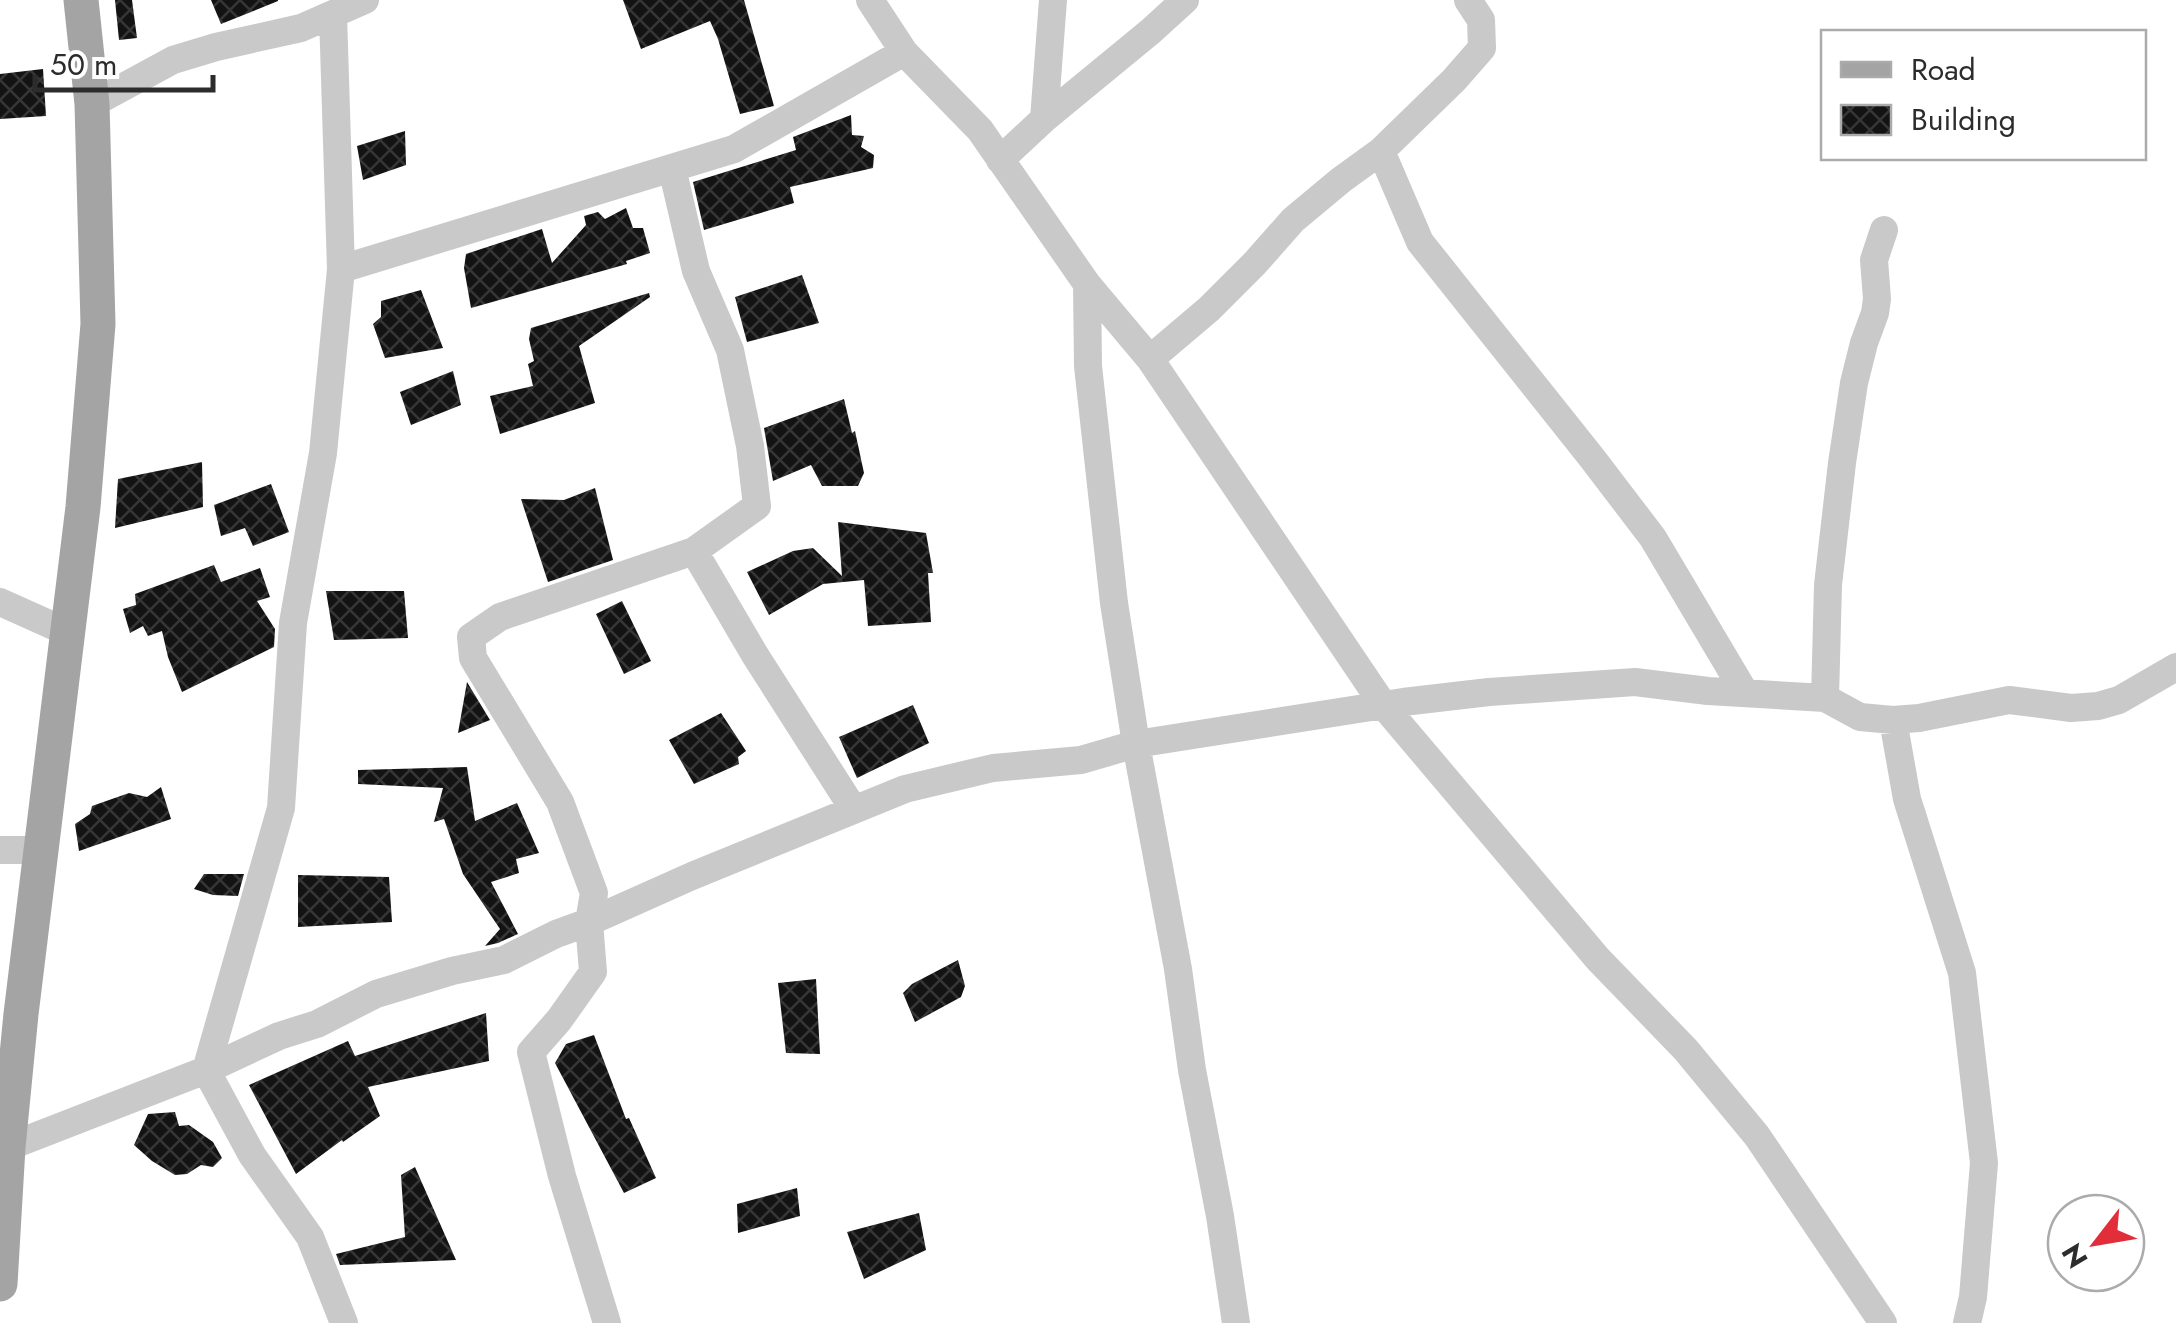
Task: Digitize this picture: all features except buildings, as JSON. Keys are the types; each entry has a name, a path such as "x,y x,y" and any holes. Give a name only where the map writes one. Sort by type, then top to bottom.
{"main road":[{"path":"0,1284 21,1014 83,507 98,324 92,104 80,0"}],"street":[{"path":"92,104 172,60 302,28 365,0"},
{"path":"870,0 904,52 980,130 1087,284 1150,359 1384,706 1598,959 1686,1050 1757,1136 1883,1323"},
{"path":"1044,119 1052,0"},
{"path":"1000,160 1184,0"},
{"path":"1150,359 1210,309 1293,220 1381,152 1454,80 1482,48 1481,20 1468,0"},
{"path":"333,16 341,269 323,453 293,623 281,808 206,1070 252,1155 310,1237 344,1323"},
{"path":"341,269 734,148 904,52"},
{"path":"1381,152 1420,242 1653,538 1745,693"},
{"path":"606,1323 530,1052 560,1020 593,972 589,922 594,893 560,802 474,658 471,637 500,616 694,552 757,506 750,446 730,350 696,271 672,168"},
{"path":"1826,698 1828,585 1842,463 1854,383 1875,313 1874,260 1884,230"},
{"path":"1087,284 1088,366 1114,604 1236,1323"},
{"path":"694,552 754,655 854,810"},
{"path":"0,602 67,632"},
{"path":"8,1147 317,1024 376,994 504,960 692,876 905,790 992,768 1082,760 1136,744 1489,692 1635,682 1708,692 1826,698 1860,717 1894,720 2009,700 2070,708 2098,706 2119,700 2176,667"},
{"path":"1894,720 1908,799 1962,973 1984,1162 1973,1297 1967,1323"},
{"path":"0,850 42,850"}]}
